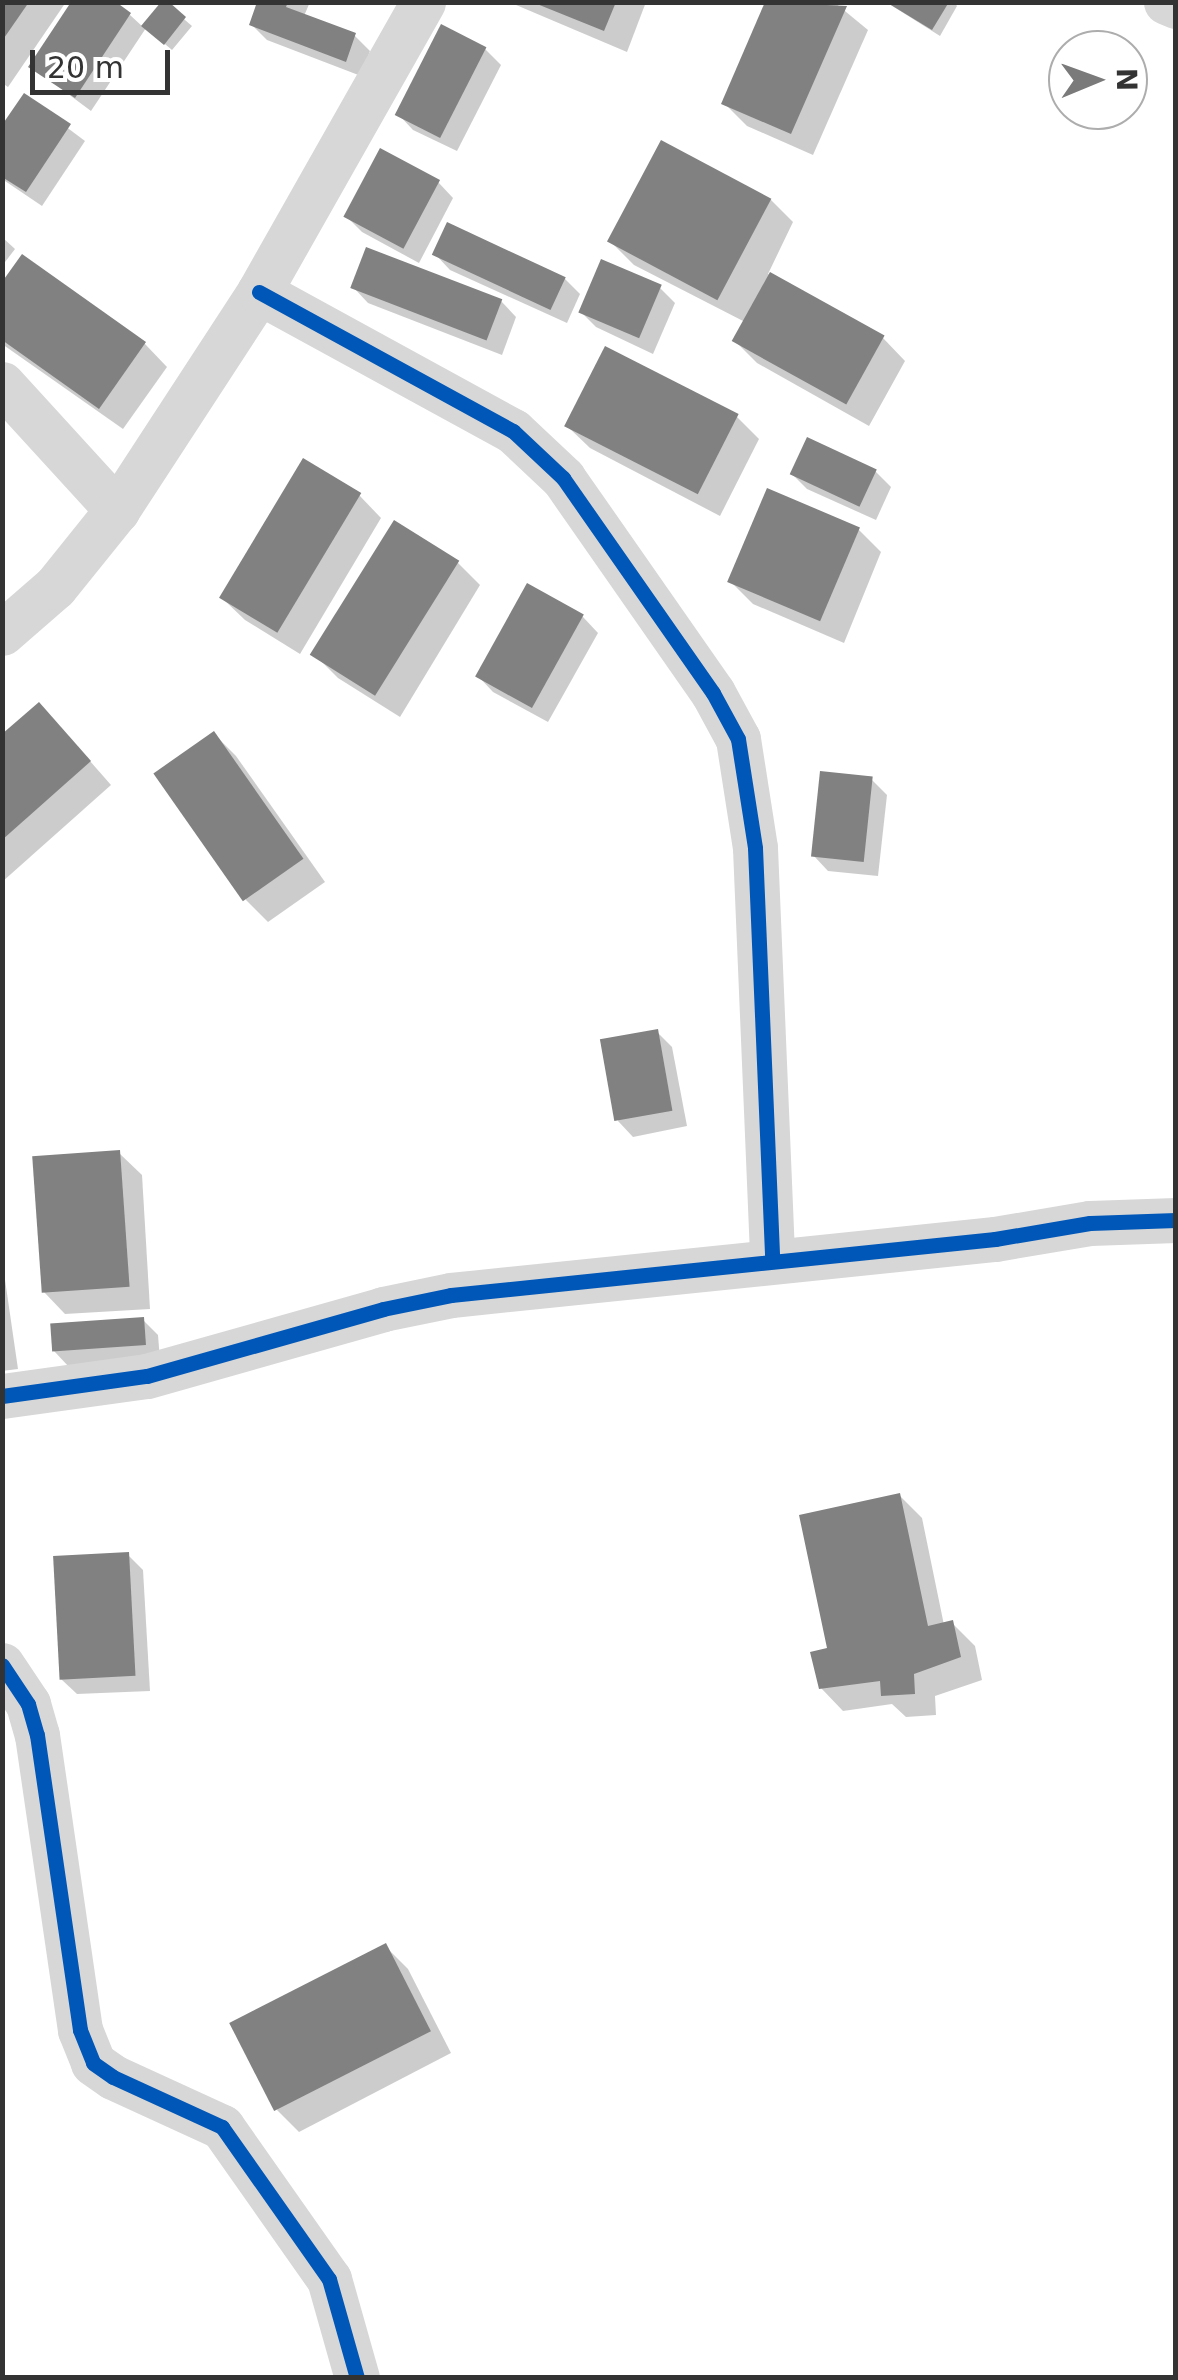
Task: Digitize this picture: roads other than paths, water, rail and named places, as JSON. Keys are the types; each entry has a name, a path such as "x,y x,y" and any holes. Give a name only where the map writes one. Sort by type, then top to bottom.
{"street":[{"path":"2,632 55,587 117,510 259,292 423,2"},
{"path":"1166,2 1176,6"},
{"path":"259,292 513,431 564,478 713,693 738,739 755,848 772,1260"},
{"path":"2,384 117,510"},
{"path":"2,1396 146,1376 382,1309 450,1295 995,1240 1090,1223 1176,1220"},
{"path":"2,1665 28,1704 38,1735 80,2030 93,2063 113,2077 222,2127 329,2279 358,2378"}]}
